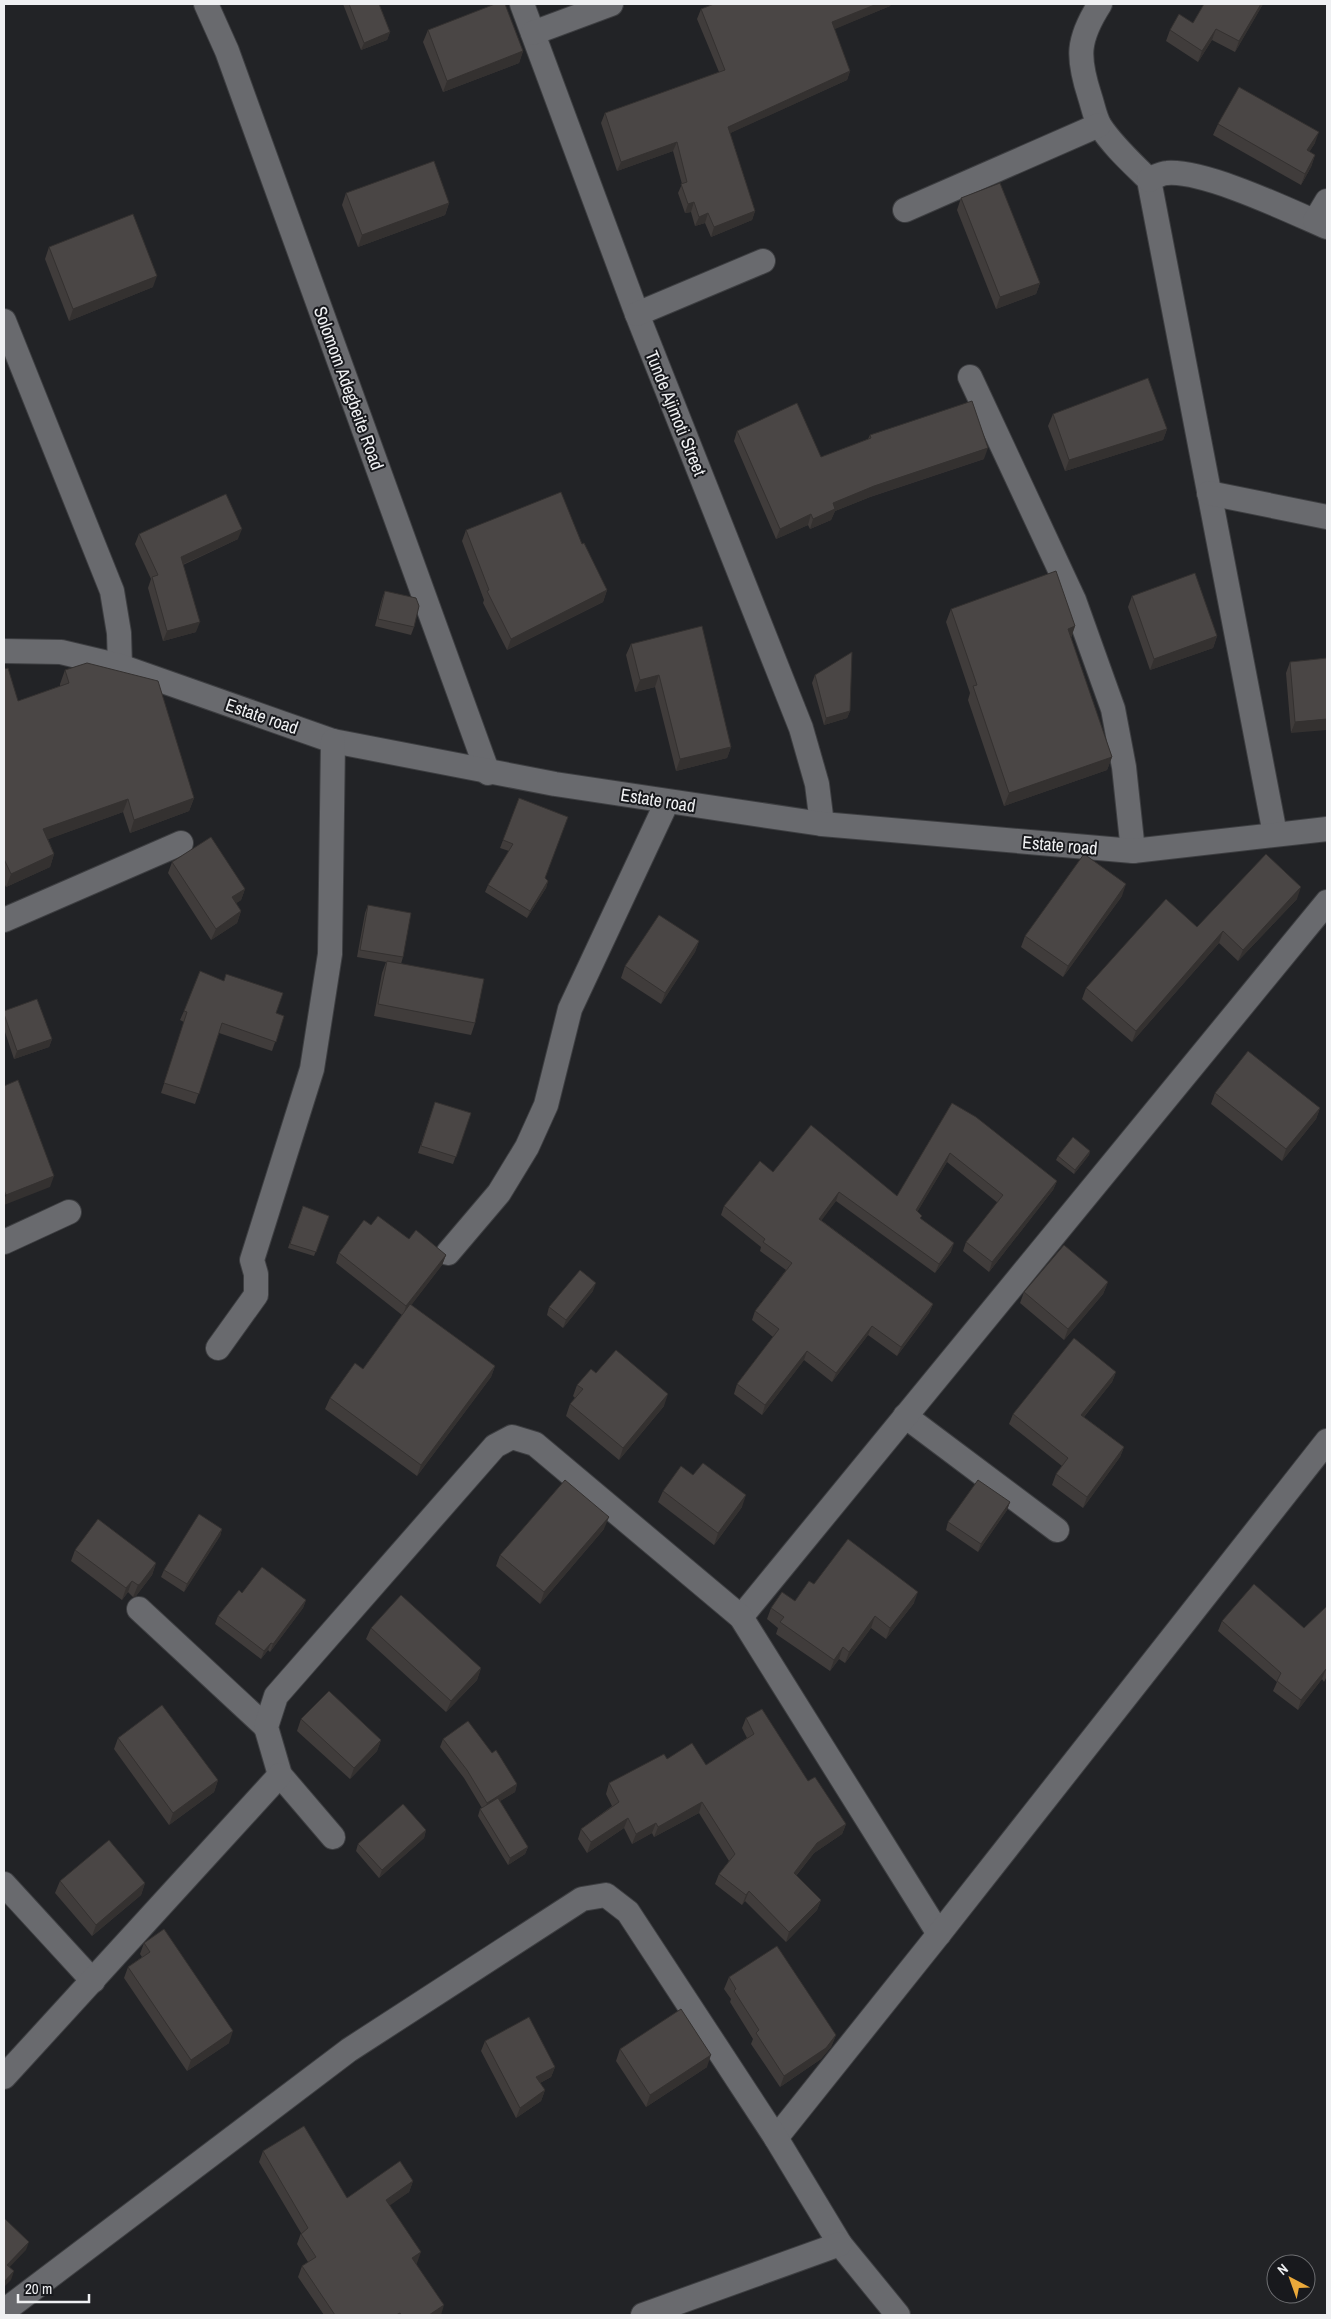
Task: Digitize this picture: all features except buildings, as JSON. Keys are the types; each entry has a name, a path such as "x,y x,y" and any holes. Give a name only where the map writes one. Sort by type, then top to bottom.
{"street":[{"name":"Solomom Adegbeite Road","path":"206,4 227,51 488,773"},
{"name":"Tunde Ajimoti Street","path":"522,4 637,314 801,728 817,784 822,824"},
{"path":"533,33 612,4"},
{"path":"1100,4 1086,25 1080,48 1085,80 1099,125 1123,154 1150,180 1275,834"},
{"path":"905,210 1099,125"},
{"path":"1150,180 1166,173 1186,174 1215,181 1321,224 1327,201"},
{"path":"637,314 763,262"},
{"path":"4,321 112,591 119,633 120,666"},
{"path":"970,377 1074,600 1113,709 1124,767 1133,851"},
{"path":"1209,493 1327,517"},
{"name":"Estate road","path":"4,651 61,652 120,666 333,741 488,773 667,802 822,824 1133,851 1327,829"},
{"path":"218,1348 256,1295 256,1274 252,1260 312,1069 330,954 333,741"},
{"path":"448,1253 499,1192 527,1147 546,1105 570,1010 667,802"},
{"path":"4,920 181,843"},
{"path":"741,1616 1327,902"},
{"path":"4,1242 69,1212"},
{"path":"905,1416 1057,1530"},
{"path":"266,1727 276,1696 495,1446 512,1437 535,1444 741,1616 940,1934"},
{"path":"776,2138 940,1934 1327,1440"},
{"path":"139,1609 266,1727 280,1775 333,1836"},
{"path":"4,2078 280,1775"},
{"path":"4,1884 93,1981"},
{"path":"4,2311 349,2050 582,1899 606,1895 628,1912 776,2138 840,2244 898,2315"},
{"path":"643,2315 840,2244"}]}
